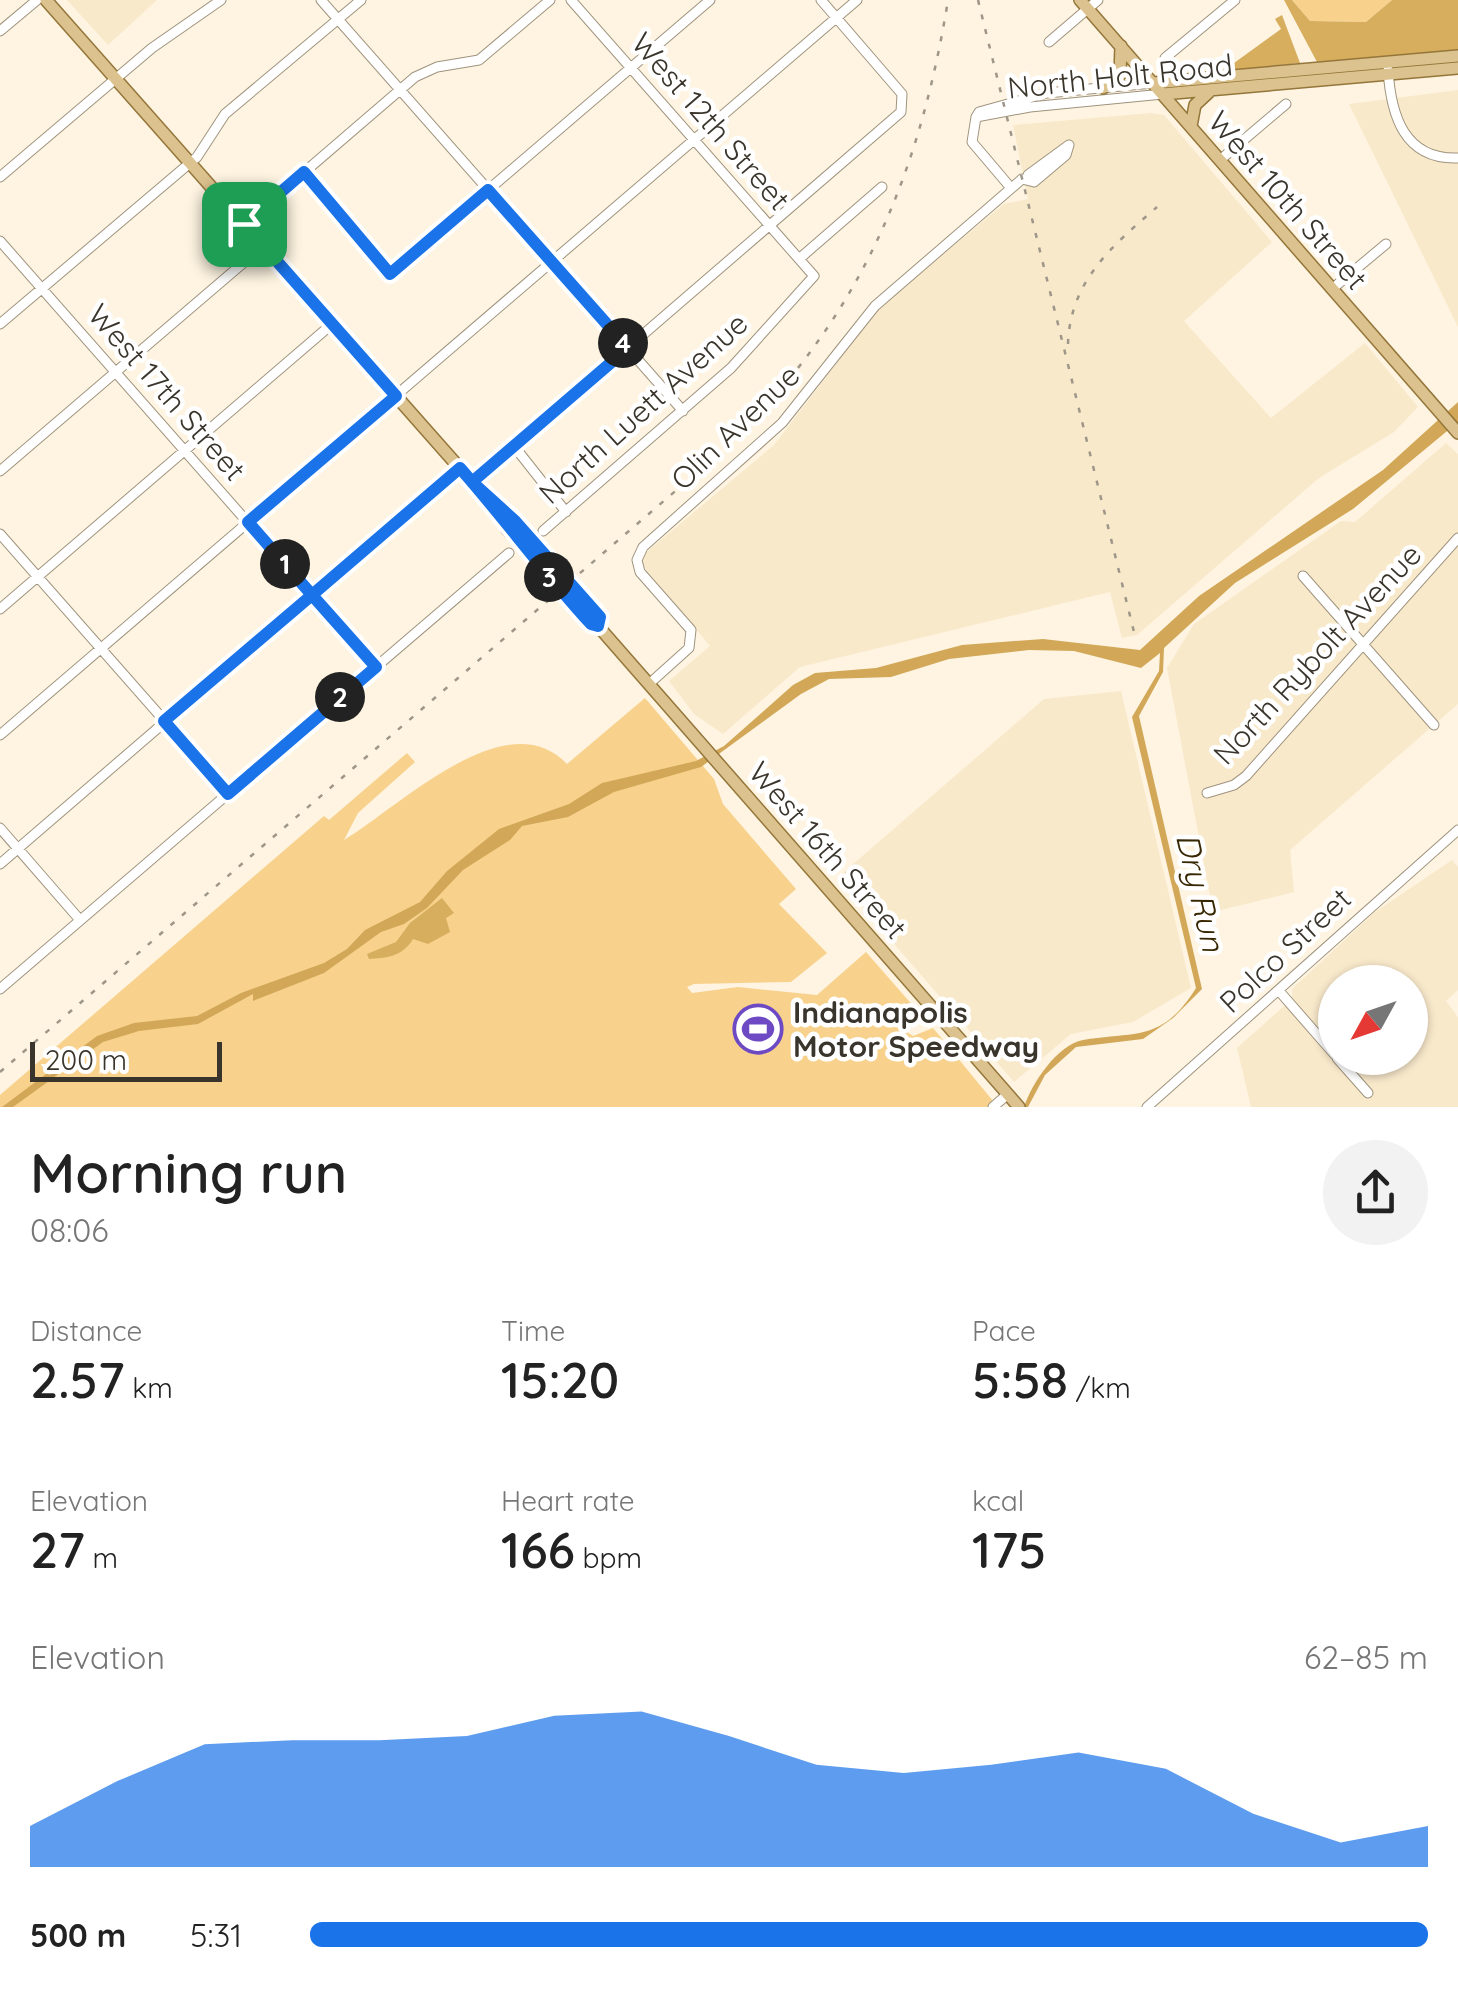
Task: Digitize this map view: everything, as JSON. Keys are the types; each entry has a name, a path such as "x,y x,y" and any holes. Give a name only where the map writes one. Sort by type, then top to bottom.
{"main road":[{"name":"West 16th Street","path":"46,0 501,513 519,544 591,624 598,626 1019,1106"},
{"name":"West 10th Street","path":"1089,3 1121,46 1458,433"},
{"path":"1103,88 1120,74 1121,46"},
{"name":"North Holt Road","path":"1163,94 1458,56"},
{"name":"North Holt Road","path":"1153,83 1387,68 1458,68"},
{"path":"1191,126 1195,106 1212,90"}],"street":[{"path":"0,31 37,0"},
{"path":"0,177 116,79 221,0"},
{"path":"321,0 682,411"},
{"path":"0,324 205,148 222,116 362,0"},
{"path":"244,224 400,90 431,69 479,60 550,0"},
{"name":"West 12th Street","path":"571,0 814,276"},
{"path":"304,172 390,274 710,0"},
{"path":"472,482 899,114 904,102 902,94 820,0"},
{"path":"0,736 858,0"},
{"path":"1165,58 1235,0"},
{"path":"1049,42 1089,3"},
{"path":"1387,68 1392,108 1410,142 1434,156 1458,158"},
{"name":"North Holt Road","path":"976,117 979,112 1047,93 1153,83"},
{"name":"North Holt Road","path":"976,117 1163,94"},
{"path":"1220,160 1286,104"},
{"path":"976,117 972,142 1011,188"},
{"name":"Olin Avenue","path":"649,684 689,648 691,630 640,572 640,550 782,423 875,306 1022,179 1034,182 1062,158 1069,146 1060,148 1029,180"},
{"path":"800,258 882,187"},
{"name":"West 17th Street","path":"0,241 376,667"},
{"path":"1332,290 1386,244"},
{"path":"0,472 263,246"},
{"name":"North Luett Avenue","path":"543,531 747,353 814,276"},
{"path":"0,609 332,324"},
{"path":"514,446 566,512"},
{"path":"0,864 460,468"},
{"path":"0,534 228,794"},
{"name":"North Rybolt Avenue","path":"1207,793 1234,785 1246,776 1458,538"},
{"path":"0,989 509,552"},
{"path":"1302,576 1434,725"},
{"path":"0,828 80,920"},
{"name":"Polco Street","path":"1146,1107 1280,992 1334,936 1458,830"},
{"path":"1280,992 1318,1035"},
{"path":"1352,1075 1368,1093"},
{"path":"993,1107 1008,1094"}],"shaded area":[{"path":"67,0 157,0 108,45"},
{"path":"1284,0 1292,0 1310,21 1366,22 1392,0 1458,0 1458,50 1317,62"},
{"path":"1292,0 1392,0 1366,22 1310,21"},
{"path":"1282,15 1300,63 1223,71 1281,29 1275,19"},
{"path":"1458,90 1458,327 1349,104"},
{"path":"1164,115 1272,242 1184,321 1271,418 1365,343 1418,407 1394,432 1319,478 1137,635 1122,638 1110,592 800,667 723,734 694,714 669,681 710,646 642,565 643,555 774,445 880,307 1004,204 1028,199 1013,125"},
{"path":"1458,402 1458,422 1353,509 1235,583 1164,648 1163,672 1139,716 1202,989 1173,1018 1143,1039 1076,1047 1045,1075 1028,1107 1024,1107 1039,1077 1064,1049 1083,1040 1133,1034 1159,1026 1184,1006 1196,988 1132,717 1159,671 1160,653 1141,668 1074,651 1029,650 949,659 891,677 829,679 801,694 701,767 614,792 568,817 522,826 510,840 463,870 427,908 404,924 381,932 324,973 253,1001 253,994 198,1024 139,1031 103,1042 13,1107 2,1107 97,1036 134,1023 197,1016 241,993 324,963 347,949 365,930 420,902 447,871 499,829 569,804 602,783 696,761 724,746 793,685 815,673 876,668 962,645 1043,639 1140,650 1199,596 1383,470"},
{"path":"1446,443 1458,454 1458,704 1290,850 1294,892 1213,912 1167,668 1194,624 1341,521 1355,522"},
{"path":"1121,691 1191,988 1133,1022 1071,1034 1014,1082 837,878 1044,699"},
{"path":"645,698 714,779 723,804 796,889 779,904 827,953 791,982 694,984 687,987 692,993 738,987 817,995 866,952 915,1008 894,1023 913,1036 933,1028 998,1107 0,1107 0,1095 324,816 329,820 407,753 415,762 358,813 344,840 422,785 484,751 514,744 542,748 567,764"},
{"path":"1452,860 1458,867 1458,990 1446,1001 1458,1017 1458,1107 1251,1107 1237,1048 1292,999 1292,989 1375,912"},
{"path":"442,898 454,913 446,918 450,932 428,944 413,939 399,953 369,959 367,954 396,942 410,923"}],"railway":[{"path":"0,1072 701,469 753,420 798,368 836,315 868,258 895,199 917,136 948,0"},
{"path":"978,0 1134,632"},
{"path":"1068,344 1076,302 1096,266 1157,207"}],"place":[{"name":"Indianapolis Motor Speedway","path":"758,1029"}],"route":[{"path":"244,224 304,172 390,274 488,190 628,348 472,482 496,508 501,513 515,521 600,617 598,626 591,624 519,544 501,513 472,482 460,468 312,595 376,667 228,794 164,721 312,595 248,522 396,396 244,224"}],"water label":[{"name":"Dry Run","path":"1201,892"}]}
